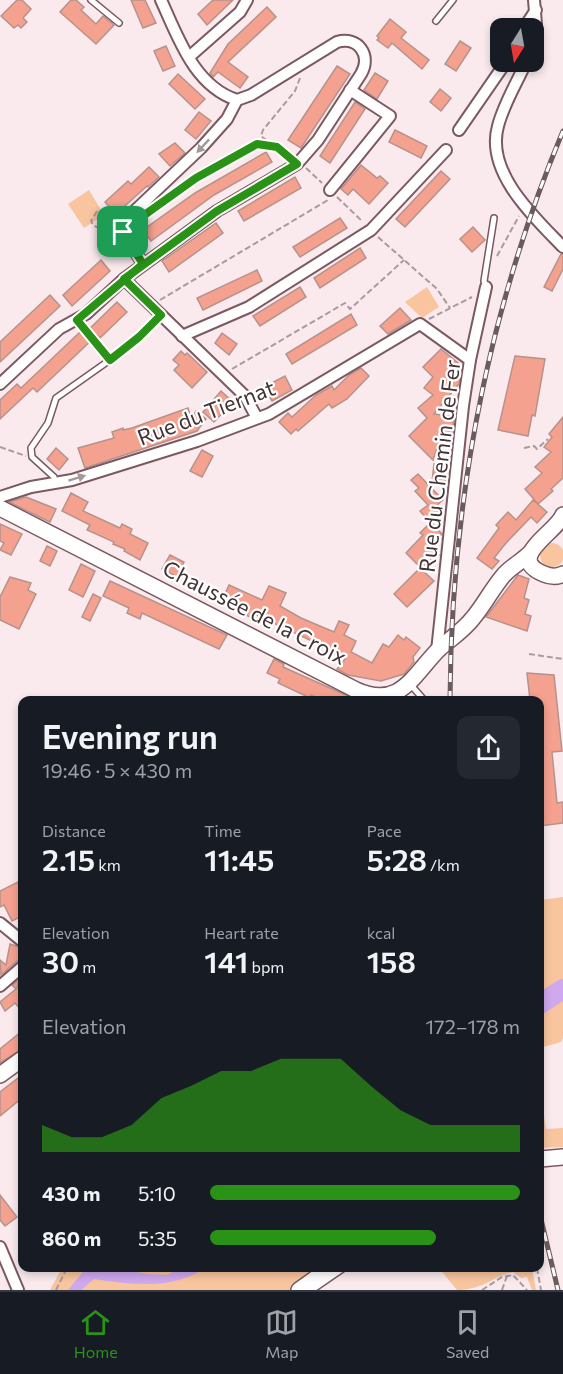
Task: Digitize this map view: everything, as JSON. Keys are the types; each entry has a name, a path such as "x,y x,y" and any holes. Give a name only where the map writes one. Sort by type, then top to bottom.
{"main road":[{"name":"Chaussée de la Croix","path":"0,508 370,696"},
{"name":"Chaussée de la Croix","path":"384,696 410,684 438,651 473,619 501,577 528,561 536,543 555,536 562,522"},
{"path":"528,561 559,578"},
{"path":"0,1075 18,1062"},
{"path":"299,1290 324,1272"}],"street":[{"path":"0,384 59,329 77,320 143,264 217,211 297,164 318,140 364,70 366,61 361,47 352,42 337,42 251,95 237,100 205,80 189,57 161,0"},
{"path":"189,57 240,12 247,0"},
{"path":"459,130 499,72"},
{"path":"521,72 502,114 495,140 496,155 501,170 525,203 563,247"},
{"path":"333,193 390,116 350,90"},
{"path":"143,264 123,232 123,224 201,148 234,110 237,100"},
{"path":"182,336 249,307 371,230 446,150"},
{"path":"124,279 245,396 257,418"},
{"name":"Rue du Chemin de Fer","path":"438,651 458,452 470,360 486,288"},
{"path":"420,324 470,360"},
{"name":"Rue du Tiernat","path":"0,497 31,487 56,484 197,441 269,414 420,324"},
{"path":"0,923 18,938"},
{"path":"0,986 18,970"},
{"path":"0,1247 18,1290"}],"lane":[{"path":"92,0 119,23"},
{"path":"436,21 453,0"},
{"path":"486,288 485,270 494,218"},
{"path":"56,484 54,477 32,458 31,448 48,423 56,398 110,360 139,337 161,315"},
{"path":"410,684 420,696"},
{"path":"312,1290 338,1272"}],"path":[{"path":"297,164 261,136 263,130 297,88 300,79 298,66"},
{"path":"153,209 196,178 257,144 277,147"},
{"path":"151,305 333,193"},
{"path":"494,264 525,203"},
{"path":"97,211 91,221 94,226 115,233 123,232"},
{"path":"221,375 345,303 350,309 404,260"},
{"path":"420,324 486,288"},
{"path":"77,320 110,360"},
{"path":"524,448 534,446 537,449 548,439"},
{"path":"0,447 32,458"},
{"path":"529,654 563,659"},
{"path":"56,1290 65,1272"},
{"path":"538,1272 542,1290"},
{"path":"482,1290 513,1275 527,1290"},
{"path":"502,1290 507,1276"}],"shaded area":[{"path":"89,190 104,215 84,228 68,204"},
{"path":"427,287 439,307 422,318 405,302"},
{"path":"552,543 560,547 564,555 560,563 552,567 544,563 540,555 544,547"},
{"path":"563,897 563,981 544,996 544,899"},
{"path":"563,992 563,1038 561,1042 544,1047 544,1005"},
{"path":"544,1115 546,1129 563,1128 563,1147 544,1148"},
{"path":"60,1272 316,1272 290,1290 50,1290"},
{"path":"83,1272 137,1272 168,1275 173,1272 198,1272 179,1280 152,1284 94,1279 81,1290 68,1290"},
{"path":"442,1272 513,1272 480,1286 457,1290"},
{"path":"513,1272 533,1272 536,1290 532,1290 527,1277 521,1278"}],"building":[{"path":"17,0 22,0 31,9 23,18 27,22 21,28 18,25 14,28 1,16"},
{"path":"71,0 76,0 84,7 81,10 96,24 103,16 114,25 96,44 60,12"},
{"path":"131,0 145,0 156,23 143,28"},
{"path":"213,0 233,0 207,25 198,14"},
{"path":"267,7 276,17 228,62 248,77 240,88 218,72 213,77 210,73 228,44"},
{"path":"390,19 406,32 401,38 429,60 422,69 392,43 388,48 377,40 379,38 377,36"},
{"path":"460,41 471,48 456,71 445,64"},
{"path":"166,46 175,66 163,71 154,51"},
{"path":"337,66 350,74 301,148 288,140"},
{"path":"375,73 388,81 377,99 364,90"},
{"path":"178,74 205,99 195,109 169,84"},
{"path":"440,89 451,98 441,111 430,102"},
{"path":"355,102 365,109 330,163 320,156"},
{"path":"199,112 211,121 196,139 185,130"},
{"path":"395,130 427,146 421,158 389,142"},
{"path":"175,143 185,153 170,166 159,154"},
{"path":"266,152 272,162 214,195 151,241 143,230 195,193"},
{"path":"361,165 377,178 380,176 388,183 369,204 353,189 348,195 341,189"},
{"path":"149,167 159,177 116,214 105,202 128,181 131,184"},
{"path":"441,171 450,179 405,227 396,219"},
{"path":"295,177 301,188 244,221 238,211"},
{"path":"340,218 347,228 300,257 293,247"},
{"path":"216,223 223,233 169,272 162,261"},
{"path":"473,227 485,240 472,252 460,239"},
{"path":"360,248 366,258 320,288 314,278"},
{"path":"563,254 563,269 552,291 544,287"},
{"path":"101,260 110,271 72,306 63,295"},
{"path":"257,270 262,281 203,310 197,298"},
{"path":"300,287 306,297 260,326 253,316"},
{"path":"50,295 60,306 0,362 0,342"},
{"path":"117,302 127,312 100,338 97,335 37,392 33,388 0,419 0,400 17,384 21,388 80,332 83,335"},
{"path":"400,308 411,320 388,334 380,326"},
{"path":"351,314 357,325 292,364 286,354"},
{"path":"222,333 237,344 229,355 215,343"},
{"path":"441,349 462,366 459,384 434,414 454,417 451,447 438,445 433,460 409,436 427,418 418,408 433,395 424,388 433,377 423,367"},
{"path":"181,351 185,355 187,353 207,372 192,388 174,370 179,365 173,360"},
{"path":"515,356 545,359 535,416 532,415 528,436 498,430"},
{"path":"361,368 369,376 347,399 332,408 329,404 298,431 296,429 291,434 279,422 288,413 292,417 316,395 332,386 334,390 349,375"},
{"path":"285,376 292,390 272,401 264,387"},
{"path":"221,391 233,402 214,422 203,412"},
{"path":"188,408 191,418 196,411 206,419 197,431 85,468 78,448 114,438 112,432 123,428 123,430 132,428"},
{"path":"563,417 563,478 551,489 553,491 538,504 525,489 542,473 535,467 551,452 544,447 552,437 549,434"},
{"path":"56,448 68,459 59,470 47,459"},
{"path":"202,450 213,456 202,477 190,471"},
{"path":"434,464 447,465 445,483 432,482"},
{"path":"418,474 443,500 436,506 441,511 430,522 420,511 428,505 415,491 419,488 411,480"},
{"path":"71,493 88,502 83,511 120,528 122,524 132,529 130,534 148,543 140,560 124,551 125,549 113,544 114,542 87,530 90,525 62,511"},
{"path":"26,497 56,509 50,522 9,502"},
{"path":"533,500 547,512 537,523 531,517 494,558 499,561 492,569 477,558 499,528 496,525 508,512 516,520"},
{"path":"431,522 442,534 439,537 441,539 433,548 439,555 424,571 406,553 423,535 420,533"},
{"path":"0,524 22,534 11,555 0,550 4,543 0,541"},
{"path":"47,546 57,551 50,566 40,561"},
{"path":"170,555 184,562 177,577 162,569"},
{"path":"81,564 95,571 83,597 69,590"},
{"path":"420,568 434,581 407,607 394,594"},
{"path":"518,575 529,579 524,598 529,600 525,614 531,616 527,631 486,617"},
{"path":"10,577 31,583 28,590 36,594 19,629 0,620 0,597"},
{"path":"110,581 227,635 219,649 142,613 140,619 127,613 129,608 103,596"},
{"path":"229,585 262,600 269,586 286,593 280,606 301,618 334,632 339,621 349,625 344,635 356,641 351,652 372,663 383,644 389,647 398,635 404,640 406,637 420,648 413,657 414,662 404,674 381,681 348,675 337,669 345,659 326,650 327,648 254,614 252,618 221,603"},
{"path":"93,594 101,598 90,621 82,617"},
{"path":"274,659 284,664 283,667 348,696 306,696 278,683 280,679 267,673"},
{"path":"527,673 554,675 562,751 552,752 557,803 563,802 563,823 544,825 544,696 530,696"},
{"path":"18,882 18,918 12,921 4,905 0,907 0,891"},
{"path":"10,944 18,947 18,961 1,975 0,960 6,965"},
{"path":"18,981 18,1006 15,1003 5,1011 0,1002 16,989 12,985"},
{"path":"18,1034 18,1052 0,1063 0,1049"},
{"path":"18,1078 18,1101 0,1116 0,1092"},
{"path":"0,1195 17,1217 5,1226 0,1220"}],"waterway":[{"path":"544,1001 563,989"}],"railway":[{"path":"450,696 457,554 478,410 513,269 536,200 563,131"},
{"path":"544,1232 558,1290"}],"route":[{"path":"123,232 130,231 136,221 196,178 257,144 277,147 297,164 217,211 143,264 124,279 161,315 139,337 110,360 77,320 86,314 106,294 143,264 123,232"}]}
